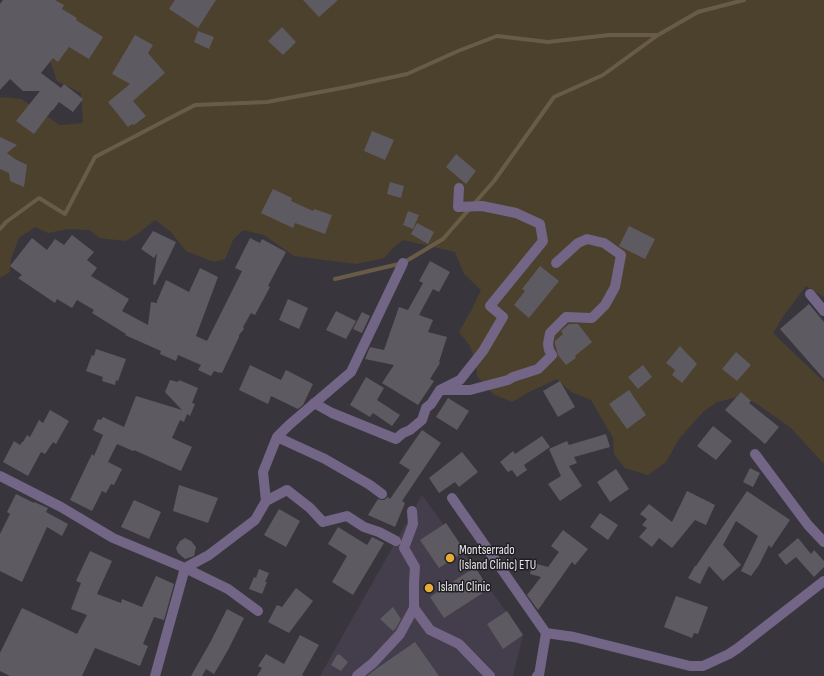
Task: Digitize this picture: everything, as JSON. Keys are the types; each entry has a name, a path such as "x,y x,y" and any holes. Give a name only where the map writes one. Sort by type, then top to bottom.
{"street":[{"path":"314,403 332,413 396,439 422,420 426,408 431,404 440,390 460,380 483,351 503,317 490,306 543,241 540,224 516,213 482,206 458,207 459,188"},
{"path":"440,390 470,390 508,380 538,369 552,356 548,344 550,333 566,317 592,318 605,305 615,287 621,255 604,243 587,239 578,243 556,263"},
{"path":"266,501 264,472 277,437 351,372 403,263"},
{"path":"810,294 824,311"},
{"path":"277,437 325,459 370,485 382,494"},
{"path":"755,454 808,524 824,542"},
{"path":"0,476 61,507 114,538 185,568 228,589 258,611"},
{"path":"155,676 185,568 209,555 255,520 266,501 287,490 310,508 323,522 348,516 364,527 379,532 396,541"},
{"path":"452,498 546,633 539,675 537,676"},
{"path":"357,676 373,663 400,634 414,608 415,567 404,548 413,524 412,511"},
{"path":"546,633 574,637 690,666 703,666 729,654 738,648 824,581"},
{"path":"414,608 430,630 459,644 490,676"}],"shaded area":[{"path":"57,0 824,0 824,297 806,286 784,315 773,333 824,382 824,464 791,428 757,404 742,396 717,402 703,412 679,439 666,462 648,475 625,468 614,454 613,438 591,400 571,392 557,379 512,402 493,394 477,376 476,363 470,346 459,332 481,290 464,274 455,252 403,240 384,258 356,264 294,256 264,235 243,230 233,240 225,259 214,262 186,251 170,231 155,220 136,235 125,241 99,238 90,230 68,229 48,233 35,227 19,238 11,259 10,272 0,278 0,98 21,99 60,125 83,123 81,93 57,81 49,58 41,8"},
{"name":"Island Clinic","path":"422,495 523,635 513,676 320,676"}],"building":[{"path":"3,0 55,0 64,5 62,9 77,18 76,20 103,37 89,59 69,47 58,62 53,58 41,73 61,88 64,84 83,99 73,112 59,102 34,134 16,121 40,91 23,91 10,79 0,90 0,4"},
{"path":"175,0 216,0 198,28 169,9"},
{"path":"303,0 338,0 319,17"},
{"path":"282,27 296,42 283,55 268,41"},
{"path":"198,31 214,37 209,49 194,42"},
{"path":"135,35 153,45 148,53 165,73 133,101 146,116 134,125 132,124 128,127 108,102 130,84 112,74"},
{"path":"372,131 394,140 385,160 364,151"},
{"path":"0,137 17,145 7,153 27,165 24,187 10,181 9,173 0,169"},
{"path":"456,154 476,171 466,184 446,167"},
{"path":"390,182 404,186 401,198 387,194"},
{"path":"273,189 292,198 291,201 313,211 314,209 332,215 325,234 295,223 293,228 261,213"},
{"path":"408,211 419,215 413,229 403,225"},
{"path":"417,223 434,232 428,244 411,234"},
{"path":"629,226 655,239 645,259 619,246"},
{"path":"153,231 176,242 155,285 153,284 157,253 154,258 141,249"},
{"path":"72,235 94,252 87,260 97,268 91,276 129,299 122,311 148,325 151,302 157,303 166,280 189,292 200,268 218,277 196,336 207,341 242,271 235,268 250,238 260,243 262,239 286,252 255,315 251,313 243,327 244,329 239,335 222,373 214,371 211,376 198,370 201,365 178,355 176,361 160,354 161,351 125,335 126,334 92,313 94,310 77,300 72,308 57,299 55,303 18,278 22,275 10,266 32,238 47,250 55,239 64,245"},
{"path":"430,261 450,272 439,292 433,289 419,315 433,320 428,332 447,337 439,362 440,363 430,379 434,381 418,405 382,383 394,365 365,359 370,347 384,350 399,307 408,310 423,283 419,281"},
{"path":"540,266 559,281 529,318 514,305 525,291 522,289"},
{"path":"288,299 308,308 299,329 279,320"},
{"path":"809,304 824,322 824,379 780,329"},
{"path":"336,311 356,321 346,339 326,330"},
{"path":"362,312 370,316 362,333 353,329"},
{"path":"569,324 578,324 592,342 575,356 576,358 566,365 558,355 555,341 563,334 561,331"},
{"path":"680,346 697,364 682,383 672,375 675,370 666,363"},
{"path":"96,349 126,359 118,381 116,380 115,385 102,381 103,377 86,371"},
{"path":"736,352 751,365 737,381 722,369"},
{"path":"250,365 281,380 286,370 313,384 303,405 298,409 271,396 268,404 239,390"},
{"path":"643,365 652,377 638,389 628,377"},
{"path":"366,377 384,388 377,400 400,415 392,426 373,413 370,417 350,405"},
{"path":"170,380 178,382 179,380 198,388 192,403 195,404 190,416 187,414 184,422 180,420 172,438 192,447 181,471 117,444 108,462 122,469 114,485 111,484 106,493 102,491 92,511 70,500 92,454 94,456 103,435 93,430 98,419 101,420 103,417 124,427 136,396 182,410 165,392"},
{"path":"560,381 575,407 558,417 543,391"},
{"path":"629,390 646,415 627,429 609,404"},
{"path":"741,392 751,401 749,403 779,427 765,444 725,410"},
{"path":"448,398 469,411 457,430 436,417"},
{"path":"50,410 69,421 56,444 53,442 45,454 41,452 28,476 3,462 14,441 20,445 27,435 30,437 39,420 43,423"},
{"path":"713,426 732,441 716,460 697,446"},
{"path":"422,430 441,443 402,501 405,503 395,527 368,515 378,499 384,500 388,497 390,499 410,470 399,463"},
{"path":"606,434 610,447 574,457 577,463 569,466 582,486 560,501 548,484 561,476 549,449 567,441 569,445"},
{"path":"542,436 550,447 524,465 527,470 517,477 512,470 508,472 500,462 513,451 515,454"},
{"path":"462,452 478,472 459,487 455,482 439,493 429,478"},
{"path":"750,468 760,473 753,487 743,482"},
{"path":"616,469 629,489 610,502 597,482"},
{"path":"179,485 218,498 208,523 173,511"},
{"path":"687,491 715,505 706,525 695,520 672,548 659,538 652,547 639,537 647,528 642,525 647,519 640,514 649,504 672,522"},
{"path":"747,491 790,520 771,548 769,545 759,565 751,576 741,571 758,536 736,521 723,545 741,565 723,581 709,566 700,584 688,578 695,566"},
{"path":"16,494 48,508 46,512 68,524 62,536 47,527 22,582 0,571 0,534 10,514 7,512"},
{"path":"134,500 161,512 149,539 121,527"},
{"path":"279,509 300,521 286,547 264,535"},
{"path":"600,513 618,525 608,540 590,527"},
{"path":"446,523 465,551 439,568 420,540"},
{"path":"338,527 367,545 372,537 384,543 353,595 332,582 347,556 328,544"},
{"path":"563,530 588,549 575,565 572,562 538,610 527,595 541,577 530,574 533,563 548,567 559,552 551,546"},
{"path":"185,538 191,541 196,547 194,556 185,559 178,553 176,548 180,541"},
{"path":"798,538 811,554 814,550 824,561 824,567 814,577 796,557 786,565 778,555"},
{"path":"90,551 112,561 97,594 121,603 122,599 142,607 156,576 174,584 164,620 154,617 143,644 148,646 140,666 95,648 82,676 10,676 0,671 0,653 22,608 77,634 87,615 71,609 81,583 76,581"},
{"path":"475,567 489,589 444,618 430,597"},
{"path":"259,569 269,573 262,594 249,589 254,577 256,578"},
{"path":"296,588 313,601 289,633 268,622 277,605 282,607"},
{"path":"676,596 708,607 698,634 694,633 692,638 664,627"},
{"path":"393,607 401,619 393,631 380,619"},
{"path":"227,609 244,618 228,650 214,674 206,669 202,676 191,676 211,641"},
{"path":"507,611 523,635 503,649 487,624"},
{"path":"300,635 319,645 302,675 304,676 257,676 262,668 258,666 266,654 284,664"},
{"path":"415,642 439,676 367,676 376,669"},
{"path":"339,654 348,662 341,671 331,665"}],"waterway":[{"path":"0,229 6,222 39,198 65,214 95,157 195,105 267,102 407,74 458,51 497,36 548,42 609,35 658,35 698,12 744,0"},
{"path":"335,279 403,263 443,239 494,181 554,97 603,75 658,35"}],"place":[{"name":"Montserrado (Island Clinic) ETU","path":"450,558"},
{"name":"Island Clinic","path":"429,588"}]}
